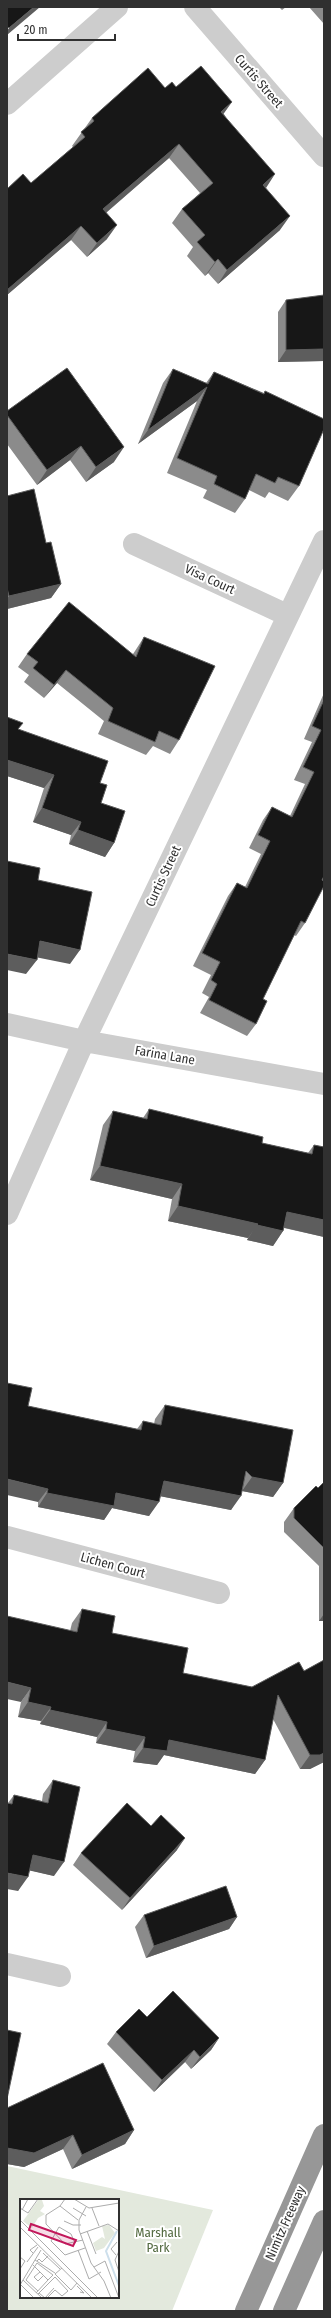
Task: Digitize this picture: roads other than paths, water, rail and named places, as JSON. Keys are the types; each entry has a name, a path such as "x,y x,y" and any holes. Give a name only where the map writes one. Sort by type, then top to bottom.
{"highway":[{"name":"Nimitz Freeway","path":"246,2311 324,2135"},
{"path":"284,2311 324,2221"}],"street":[{"path":"7,104 117,7"},
{"name":"Curtis Street","path":"195,7 324,156"},
{"name":"Curtis Street","path":"7,1214 84,1041 287,615 324,541"},
{"name":"Visa Court","path":"134,544 287,615"},
{"name":"Farina Lane","path":"7,1024 84,1041 324,1084"},
{"name":"Lichen Court","path":"7,1537 219,1593"},
{"path":"7,1964 60,1976"}],"park label":[{"name":"Marshall Park","path":"158,2240"}]}
